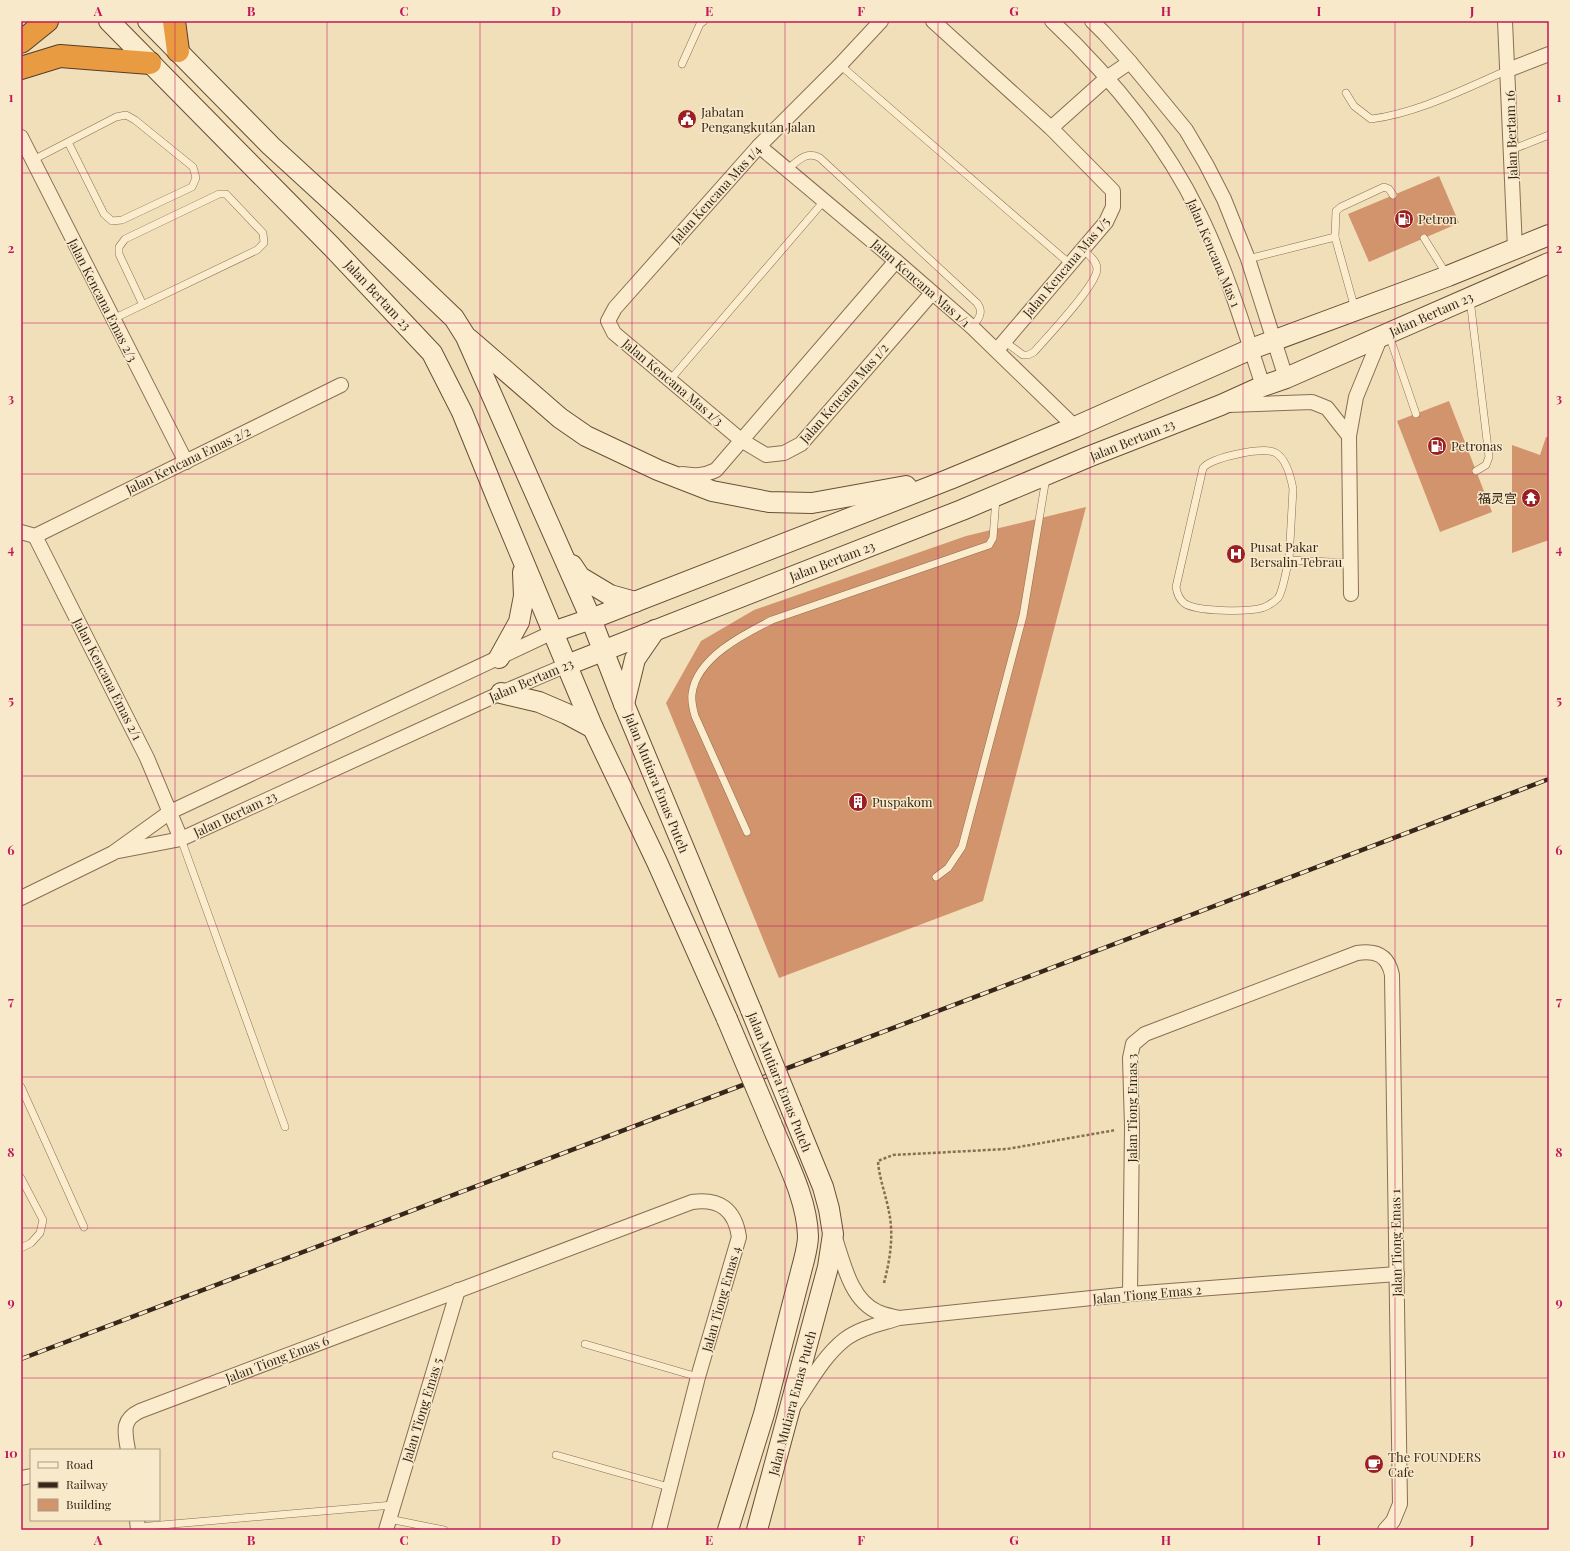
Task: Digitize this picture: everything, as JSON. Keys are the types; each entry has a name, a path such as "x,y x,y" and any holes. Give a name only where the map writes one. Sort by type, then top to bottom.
{"highway":[{"path":"21,42 47,21"},
{"path":"174,21 178,50"},
{"path":"21,68 60,56 150,63"}],"street":[{"name":"Jalan Bertam 23","path":"109,21 332,247 432,353 462,412 522,561 553,632"},
{"path":"148,21 271,146 344,212 454,318 466,337 591,619"},
{"name":"Jalan Kencana Mas 1/4","path":"608,321 615,308 759,146 840,65 880,21"},
{"name":"Jalan Kencana Mas 1/5","path":"933,21 1051,128 1113,191 1113,207 1106,222 1000,345"},
{"name":"Jalan Kencana Mas 1","path":"1052,21 1087,54 1108,77 1161,146 1180,177 1199,213 1223,270 1263,386"},
{"name":"Jalan Kencana Mas 1","path":"1092,21 1130,62 1186,130 1206,164 1224,200 1248,259 1286,378"},
{"name":"Jalan Bertam 16","path":"1505,21 1515,249"},
{"path":"1508,70 1549,54"},
{"path":"1051,128 1108,77 1130,62"},
{"name":"Jalan Kencana Emas 2/3","path":"21,137 186,462"},
{"name":"Jalan Kencana Mas 1/1","path":"759,146 972,327 1000,345 1075,427"},
{"name":"Jalan Bertam 23","path":"21,898 113,853 170,812 553,632 591,619 950,479 1075,427 1251,349 1448,276 1549,235"},
{"path":"658,470 700,476 716,470 896,261"},
{"name":"Jalan Bertam 23","path":"113,853 181,839 501,693 604,649 962,510 1221,405 1549,263"},
{"name":"Jalan Kencana Mas 1/2","path":"742,440 766,455 784,453 801,444 932,293"},
{"name":"Jalan Kencana Mas 1/3","path":"608,321 614,333 742,440"},
{"path":"1351,594 1352,563 1349,436 1356,397 1384,335"},
{"path":"466,337 560,418 586,436 658,470 712,491 769,502 812,503 950,479"},
{"name":"Jalan Kencana Emas 2/2","path":"35,536 341,385"},
{"path":"1221,405 1312,402 1327,408 1349,436"},
{"path":"21,532 35,536"},
{"name":"Jalan Kencana Emas 2/1","path":"35,536 147,758 181,839"},
{"path":"559,546 580,577 610,595 635,602"},
{"path":"499,658 519,622 524,596 522,561"},
{"name":"Jalan Mutiara Emas Puteh","path":"591,619 604,649 624,704 823,1187 829,1209 833,1234 828,1267 760,1524"},
{"path":"624,704 635,659 655,630"},
{"name":"Jalan Mutiara Emas Puteh","path":"553,632 593,728 657,862 726,1019 801,1198 807,1217 808,1238 804,1260 764,1414 728,1530"},
{"path":"501,693 538,702 567,714 593,728"},
{"name":"Jalan Tiong Emas 3","path":"1130,1294 1132,1127 1130,1058 1133,1044 1146,1034 1357,954 1373,952 1380,955"},
{"name":"Jalan Tiong Emas 1","path":"1380,955 1391,967 1392,975 1400,1504 1393,1521 1385,1530"},
{"name":"Jalan Tiong Emas 4","path":"458,1290 692,1202 704,1201 717,1203 729,1211 737,1225 739,1237 698,1377 659,1530"},
{"name":"Jalan Tiong Emas 2","path":"833,1234 851,1285 863,1302 877,1312 899,1318"},
{"name":"Jalan Tiong Emas 2","path":"790,1410 828,1356 845,1340 863,1330 899,1318 1130,1294 1397,1274"},
{"name":"Jalan Tiong Emas 6","path":"128,1449 124,1430 128,1419 133,1414 458,1290"},
{"name":"Jalan Tiong Emas 5","path":"388,1525 458,1290"}],"lane":[{"path":"682,64 700,24 704,21"},
{"path":"840,65 1070,264"},
{"path":"1346,93 1354,106 1371,119 1389,117 1436,101 1508,70"},
{"path":"33,160 116,117 126,115 135,120 193,167 196,178 192,187 122,220 112,221 104,214 68,142"},
{"path":"1511,150 1549,135"},
{"path":"787,170 798,160 809,155 815,155 820,158 980,307 980,317 972,327"},
{"path":"1355,311 1335,237 1336,211 1341,207 1384,187 1389,189 1393,195"},
{"path":"113,319 143,305 257,250 264,243 263,233 226,194 219,194 125,239 119,246 119,254 143,305"},
{"path":"670,380 824,200"},
{"path":"1248,259 1335,237"},
{"path":"1424,238 1448,276"},
{"path":"1000,345 1028,356 1034,352 1082,297 1096,276 1097,268 1096,262 1083,249"},
{"path":"1470,297 1489,457 1486,465 1476,470"},
{"path":"1384,335 1416,414"},
{"path":"1264,450 1272,451 1282,458 1291,479 1293,489 1289,560 1280,596 1262,608 1213,610 1198,609 1184,603 1177,593 1176,587 1203,468 1206,465 1232,456 1264,450"},
{"path":"936,877 948,868 962,848 1023,616 1046,475"},
{"path":"747,832 695,716 692,705 692,694 702,670 726,645 772,620 989,545 993,538 996,495"},
{"path":"1289,560 1352,563"},
{"path":"181,839 285,1127"},
{"path":"21,1087 84,1227"},
{"path":"21,1178 43,1220 40,1233 31,1243 21,1248"},
{"path":"585,1344 698,1377"},
{"path":"556,1455 669,1487"},
{"path":"138,1526 394,1505"},
{"path":"388,1525 444,1530"}],"path":[{"path":"884,1283 891,1256 890,1214 879,1171 878,1161 893,1155 1007,1149 1132,1127"}],"building":[{"name":"Petron","path":"1439,176 1459,223 1369,262 1348,214"},
{"name":"Petronas","path":"1449,401 1492,512 1440,532 1397,421"},
{"name":"福灵宫","path":"1546,437 1549,437 1549,540 1512,553 1512,445 1540,455"},
{"name":"Puspakom","path":"1086,507 983,901 779,978 666,703 701,641 754,610 966,536"}],"railway":[{"path":"21,1359 1549,779"}],"place":[{"name":"Jabatan Pengangkutan Jalan","path":"687,119"},
{"name":"Petron","path":"1404,219"},
{"name":"Petronas","path":"1437,446"},
{"name":"福灵宫","path":"1531,498"},
{"name":"Pusat Pakar Bersalin Tebrau","path":"1236,554"},
{"name":"Puspakom","path":"858,802"},
{"name":"The FOUNDERS Cafe","path":"1374,1464"}]}
